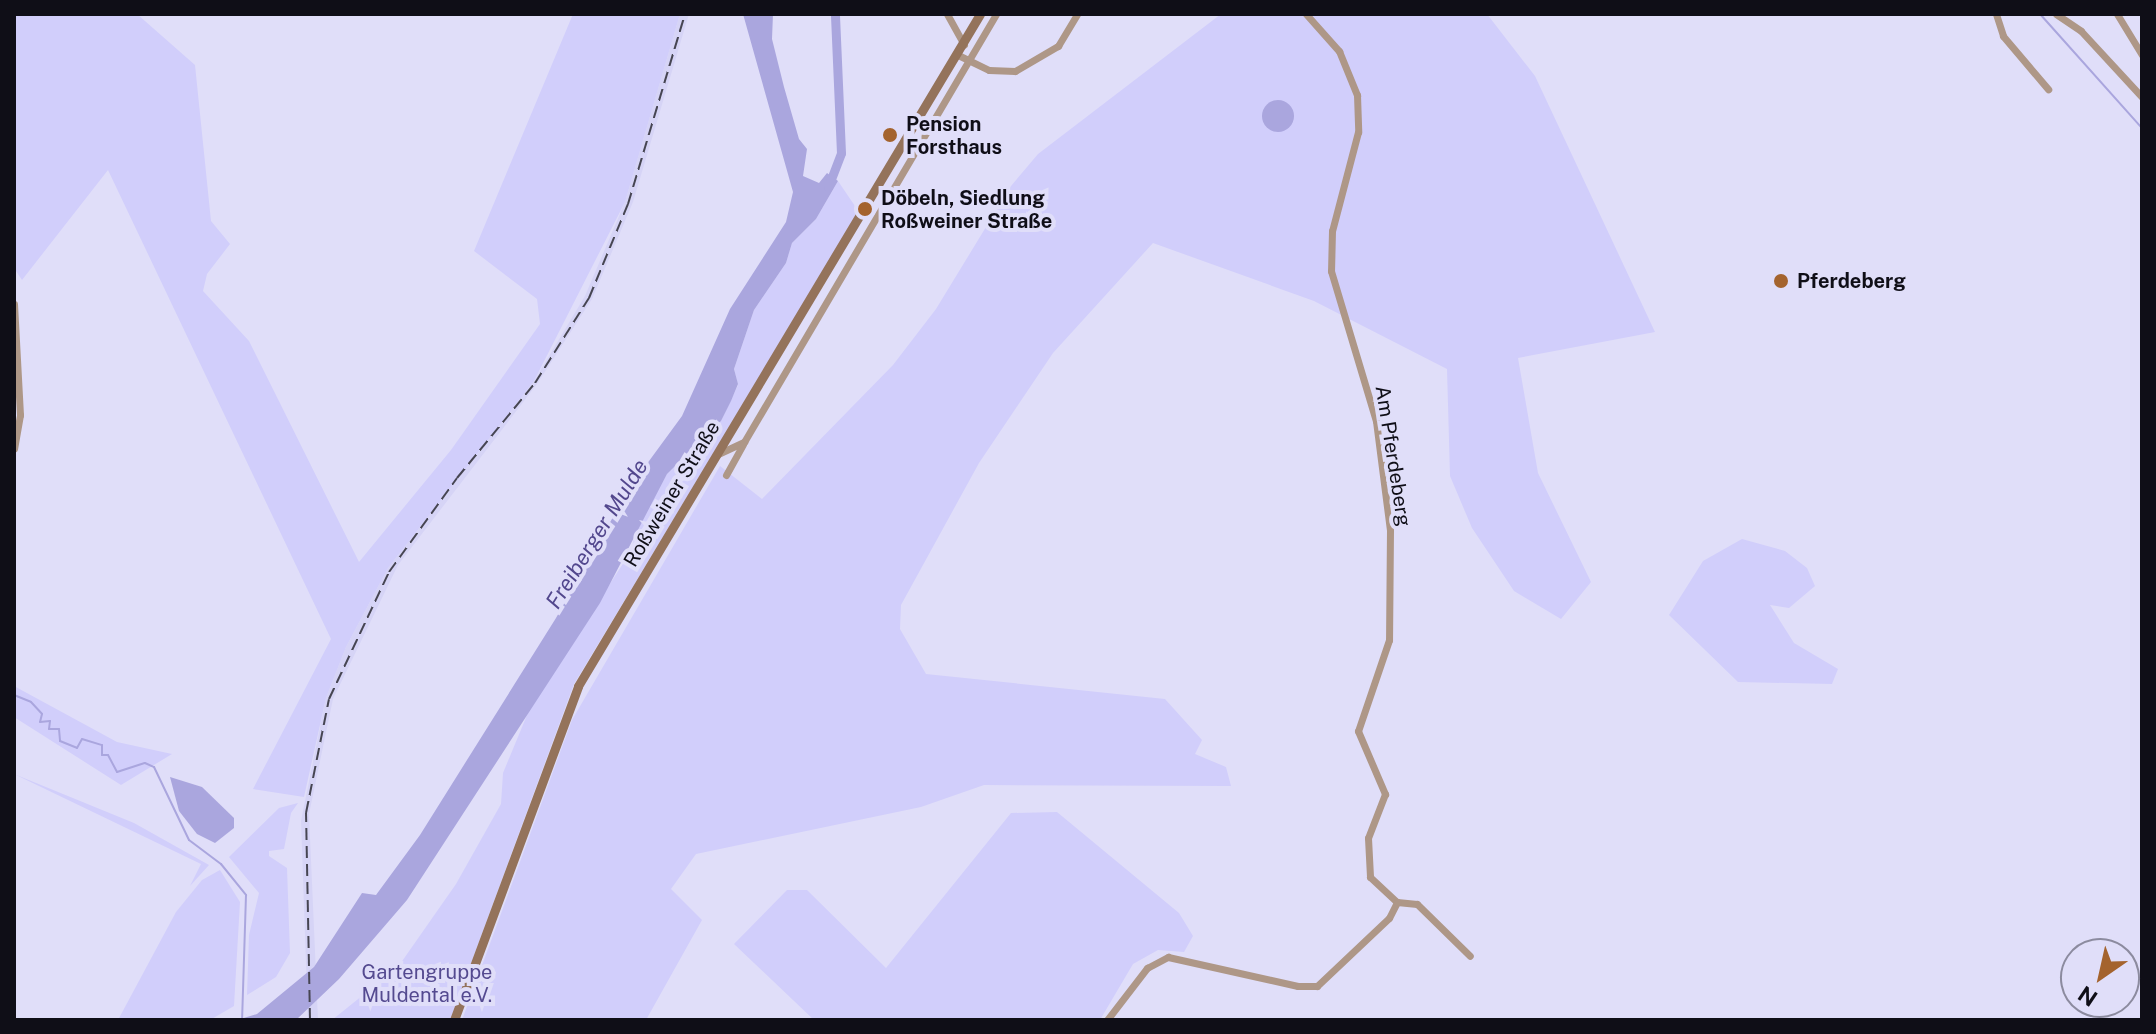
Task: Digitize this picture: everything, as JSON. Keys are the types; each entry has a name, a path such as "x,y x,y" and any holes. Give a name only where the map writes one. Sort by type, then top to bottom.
{"main road":[{"name":"Roßweiner Straße","path":"454,1020 578,686 980,14"}],"street":[{"path":"947,14 964,45"},
{"path":"726,475 972,62 996,14"},
{"path":"958,55 1005,73 1030,66 1058,46 1077,14"},
{"name":"Am Pferdeberg","path":"1306,14 1339,51 1357,95 1358,132 1332,231 1331,271 1376,421 1390,530 1389,640 1358,731 1385,794 1368,838 1370,877 1397,902"},
{"path":"1996,14 2003,36 2048,89"},
{"path":"2056,14 2081,31 2142,97"},
{"path":"2117,14 2142,55"},
{"path":"923,113 937,121"},
{"path":"878,188 892,196"},
{"path":"14,304 20,415 14,448"},
{"path":"718,454 744,442"},
{"path":"1107,1020 1137,981 1159,960 1176,956 1298,986 1317,986 1389,918 1397,902 1417,904 1470,956"}],"shaded area":[{"path":"680,14 689,14 633,202 592,299 537,384 398,565 333,699 309,814 318,1020 308,1020 301,821 326,698 346,647 388,568 534,381 585,296 625,202"},
{"path":"743,14 773,14 772,39 784,87 799,139 807,149 803,176 819,183 827,173 838,181 816,219 792,243 786,263 754,310 734,369 738,384 721,421 667,474 600,603 407,900 339,979 296,1020 237,1020 257,1014 314,967 362,893 376,895 420,835 556,618 630,487 682,416 730,309 786,222 793,192"},
{"path":"1278,100 1289,105 1294,116 1289,127 1278,132 1267,127 1262,116 1267,105"},
{"path":"170,777 202,787 234,818 234,828 215,843 197,834 179,811"}],"green space":[{"path":"14,14 137,14 195,65 211,221 230,244 207,274 203,291 249,341 359,562 451,450 540,324 537,299 474,251 573,14 680,14 625,202 534,381 388,568 346,647 326,698 304,797 253,789 331,639 108,170 22,280 14,268"},
{"path":"1221,14 1487,14 1535,76 1655,332 1518,358 1538,473 1591,582 1561,619 1514,591 1472,528 1450,476 1447,369 1314,301 1153,243 1053,353 979,463 901,605 900,629 926,674 1165,699 1202,740 1195,754 1226,767 1231,786 984,785 921,807 696,854 671,889 702,920 646,1020 462,1020 572,720 720,466 762,499 893,365 936,309 1011,186 1038,154"},
{"name":"Gartengruppe Muldental e.V.","path":"838,181 859,212 574,684 450,1020 332,1020 398,967 456,884 501,804 503,773 532,703 630,553 638,526 667,474 721,421 738,385 734,369 754,310 786,263 792,243 816,219"},
{"path":"1742,539 1785,551 1807,568 1815,586 1789,608 1770,605 1794,643 1838,669 1832,684 1738,682 1669,615 1703,561"},
{"path":"14,686 117,742 172,754 121,785 14,717"},
{"path":"14,774 134,823 209,865 190,886 201,864"},
{"path":"298,803 291,813 284,849 269,851 269,856 287,868 290,953 276,977 247,995 249,935 259,893 229,857 279,808"},
{"path":"1057,812 1179,913 1193,936 1184,952 1158,950 1133,964 1100,1020 814,1020 734,944 787,890 807,890 886,968 1011,813"},
{"path":"220,870 240,902 234,1006 210,1020 118,1020 176,912 202,880"}],"waterway":[{"path":"828,187 841,153 835,14"},
{"path":"2040,14 2142,128"},
{"path":"14,695 31,702 42,714 40,722 50,721 49,729 59,729 60,741 77,748 82,739 102,745 102,755 108,755 117,772 145,763 154,767 189,840 221,864 246,895 242,1020"}],"railway":[{"path":"310,1020 306,813 329,699 389,572 457,478 535,383 589,298 628,204 685,14"}],"place":[{"name":"Pension Forsthaus","path":"890,135"},
{"name":"Döbeln, Siedlung Roßweiner Straße","path":"865,209"},
{"name":"Pferdeberg","path":"1781,281"}],"water label":[{"name":"Freiberger Mulde","path":"597,534"}]}
